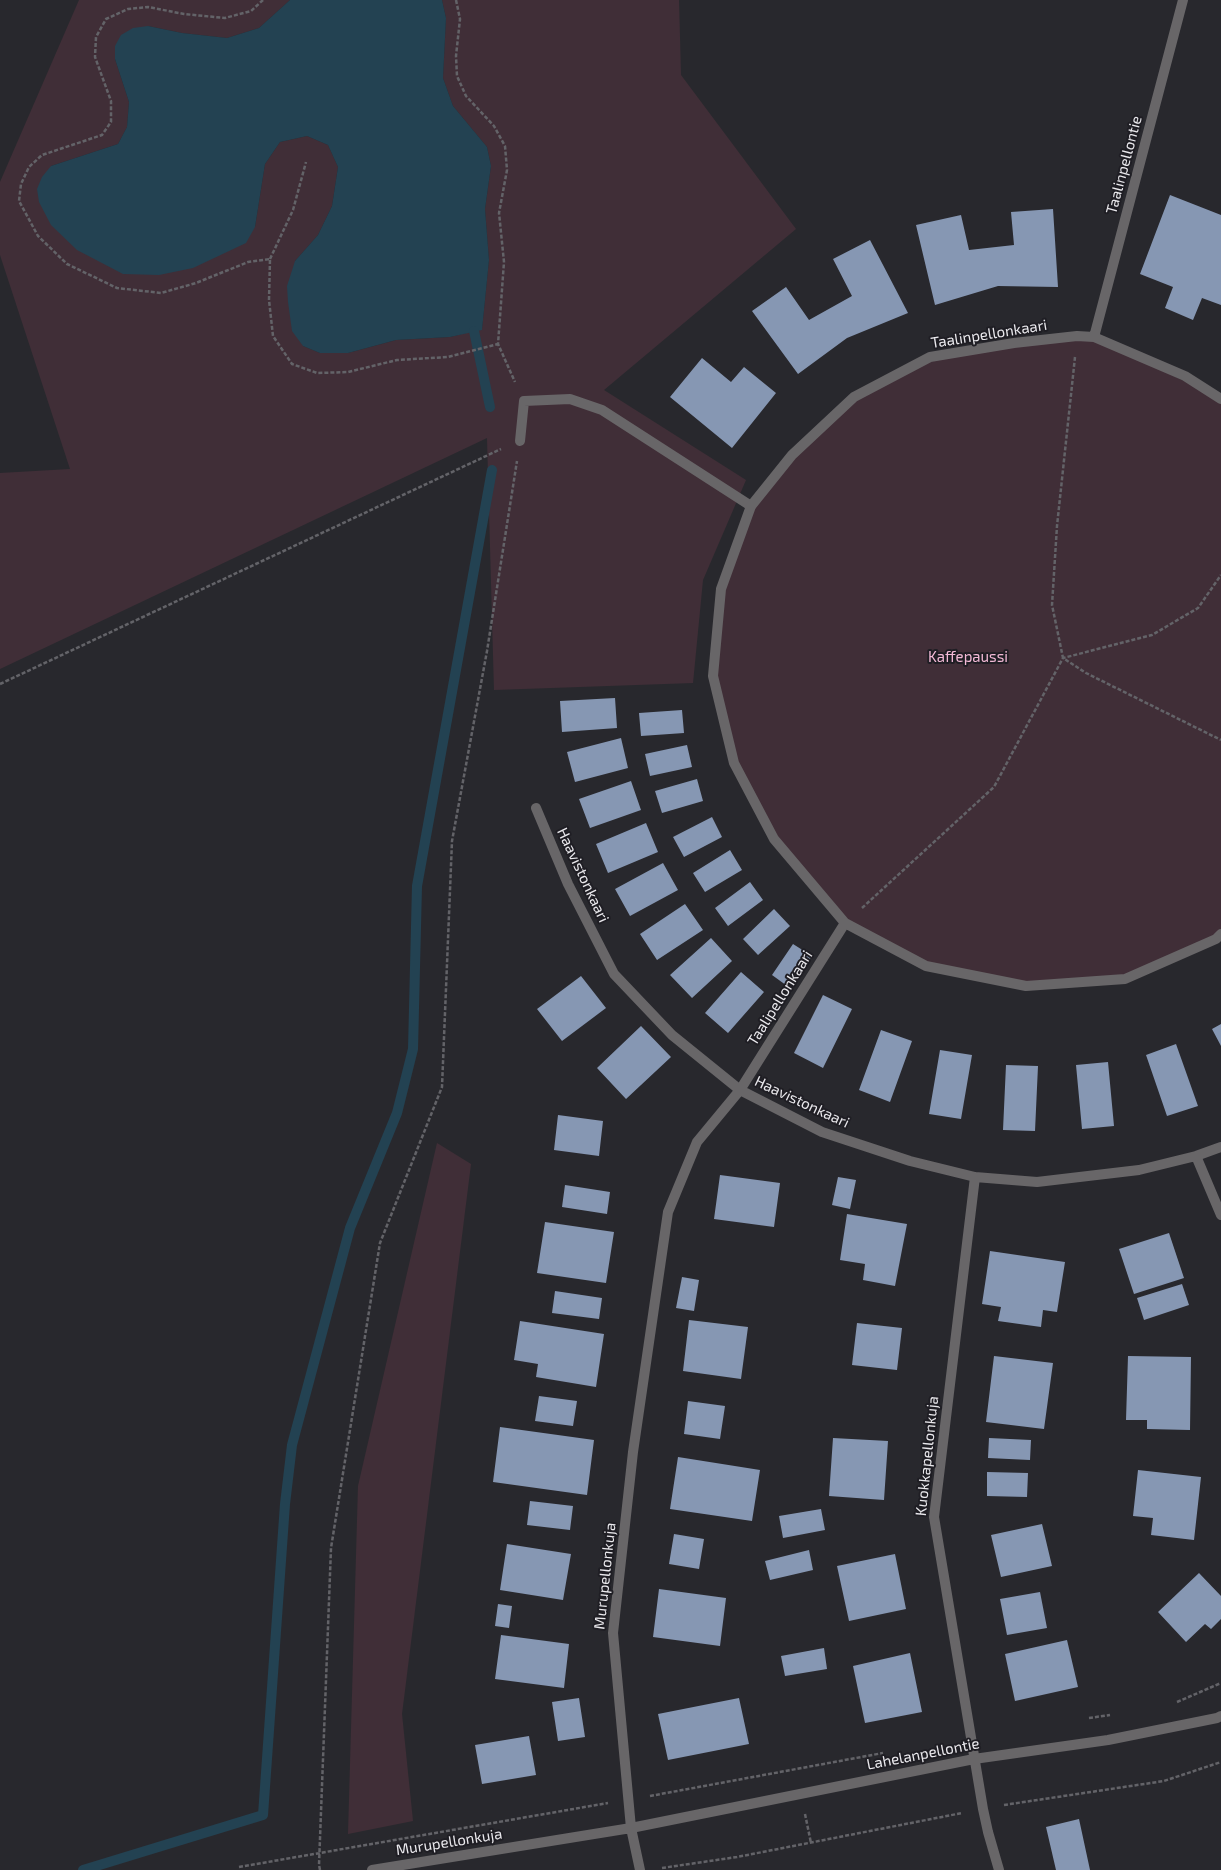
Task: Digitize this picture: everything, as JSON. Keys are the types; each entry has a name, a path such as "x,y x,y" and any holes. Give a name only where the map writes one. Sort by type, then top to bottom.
{"street":[{"name":"Taalinpellontie","path":"1094,337 1183,0"},
{"name":"Taalinpellonkaari","path":"1221,399 1185,376 1094,337 1077,336 1014,343 930,357 854,397 792,455 751,506 721,589 713,676 734,763 774,839 845,923 926,966 1026,986 1125,979 1216,939 1221,934"},
{"path":"520,441 524,401 570,399 602,410 751,506"},
{"name":"Haavistonkaari","path":"536,808 568,884 614,974 672,1035 740,1090 822,1132 910,1161 975,1177 1037,1182 1139,1170 1196,1156 1221,1147"},
{"name":"Taalipellonkaari","path":"740,1090 845,923"},
{"name":"Murupellonkuja","path":"372,1870 631,1828 613,1633 633,1452 668,1212 697,1142 740,1090"},
{"path":"1196,1156 1221,1215"},
{"name":"Kuokkapellonkuja","path":"975,1177 934,1517 983,1808 999,1870"},
{"name":"Lahelanpellontie","path":"631,1828 974,1759 1108,1740 1221,1716"},
{"path":"631,1828 640,1870"}],"path":[{"path":"263,0 251,11 225,18 184,14 148,7 128,8 106,19 96,37 95,57 111,101 111,122 102,135 42,155 29,167 21,184 19,201 38,236 67,264 117,288 161,293 196,283 248,262 270,259"},
{"path":"456,0 460,19 456,56 457,76 466,96 494,126 504,146 507,170 499,212 504,262 498,344 524,401"},
{"path":"306,162 293,210 270,259 269,300 273,336 292,364 317,373 348,372 397,360 448,357 498,344"},
{"path":"845,923 994,787 1063,658 1052,605 1057,526 1077,336"},
{"path":"0,684 520,441"},
{"path":"320,1870 331,1548 380,1243 442,1087 452,841 487,651 520,441"},
{"path":"1063,658 1152,635 1198,608 1221,575"},
{"path":"1063,658 1086,673 1221,740"},
{"path":"1174,1703 1221,1683"},
{"path":"1089,1718 1112,1715"},
{"path":"239,1867 628,1800 887,1752"},
{"path":"660,1869 737,1858 983,1808 1164,1781 1221,1762"}],"green space":[{"path":"79,0 290,0 259,28 227,38 182,33 148,26 115,59 129,102 127,127 118,144 51,166 255,227 265,164 280,142 307,136 328,145 338,167 332,206 318,235 295,261 303,346 320,353 348,353 396,340 450,337 482,329 489,260 485,209 491,166 487,147 453,106 443,78 446,18 442,0 679,0 681,75 796,229 604,390 746,480 703,580 693,683 494,690 487,438 0,669 0,473 70,469 0,255 0,182"},
{"name":"Kaffepaussi","path":"1094,337 1221,399 1221,934 1125,979 1026,986 926,966 845,923 774,839 734,763 713,676 721,589 751,506 792,455 854,397 930,357"},
{"path":"437,1143 471,1164 402,1714 413,1821 348,1834 358,1486"}],"water":[{"path":"290,0 442,0 446,18 443,78 453,106 487,147 491,166 485,209 489,260 482,330 450,337 396,340 348,353 320,353 303,346 292,331 287,286 295,261 318,235 332,206 338,167 328,145 307,136 280,142 265,164 255,227 246,243 193,268 159,275 123,274 77,250 51,225 39,202 37,189 42,177 51,166 118,144 127,127 129,102 115,59 115,46 121,35 133,28 148,26 182,33 227,38 259,28"}],"building":[{"path":"1170,195 1221,215 1221,305 1202,298 1193,320 1165,308 1173,287 1140,274"},
{"path":"1053,209 1058,287 998,286 935,305 916,225 961,215 969,250 1014,245 1011,212"},
{"path":"870,240 908,313 847,338 798,374 752,311 786,287 809,320 852,296 833,259"},
{"path":"702,358 731,382 744,367 776,393 732,448 670,397"},
{"path":"615,698 617,728 562,732 560,701"},
{"path":"682,710 684,733 641,736 639,713"},
{"path":"621,738 628,768 575,782 567,752"},
{"path":"687,745 692,767 650,776 645,754"},
{"path":"697,779 703,801 662,813 655,791"},
{"path":"631,781 641,810 590,828 579,799"},
{"path":"712,817 722,837 684,857 673,837"},
{"path":"646,823 658,852 608,873 596,844"},
{"path":"730,850 742,870 705,892 693,873"},
{"path":"663,863 678,890 630,916 615,889"},
{"path":"750,882 763,900 728,926 715,908"},
{"path":"685,904 703,930 657,960 640,934"},
{"path":"774,909 790,926 758,955 743,939"},
{"path":"711,938 732,961 692,998 670,975"},
{"path":"793,944 812,956 790,988 772,975"},
{"path":"741,972 764,992 728,1033 705,1013"},
{"path":"581,976 606,1008 562,1041 537,1009"},
{"path":"823,995 852,1009 823,1068 794,1053"},
{"path":"1221,1024 1221,1046 1212,1029"},
{"path":"641,1026 671,1057 626,1099 597,1068"},
{"path":"881,1030 912,1041 890,1102 859,1090"},
{"path":"1176,1044 1198,1106 1167,1116 1146,1055"},
{"path":"940,1050 972,1055 961,1119 929,1114"},
{"path":"1108,1062 1114,1126 1082,1129 1076,1065"},
{"path":"1006,1065 1038,1066 1035,1131 1003,1130"},
{"path":"558,1115 603,1121 599,1156 554,1150"},
{"path":"720,1175 780,1183 774,1227 714,1219"},
{"path":"838,1177 856,1180 850,1209 832,1205"},
{"path":"565,1185 610,1192 607,1214 562,1207"},
{"path":"847,1214 907,1224 895,1286 863,1280 865,1264 840,1260"},
{"path":"545,1222 614,1232 606,1283 537,1273"},
{"path":"1169,1233 1184,1278 1134,1294 1119,1249"},
{"path":"990,1251 1065,1262 1057,1312 1043,1310 1041,1327 998,1321 1001,1307 982,1304"},
{"path":"682,1277 699,1280 694,1311 676,1308"},
{"path":"1182,1284 1189,1305 1144,1320 1137,1298"},
{"path":"555,1291 602,1298 599,1319 552,1313"},
{"path":"689,1320 748,1327 741,1379 683,1371"},
{"path":"520,1321 604,1334 596,1387 536,1377 538,1364 514,1360"},
{"path":"857,1323 902,1328 897,1370 852,1365"},
{"path":"994,1356 1053,1363 1044,1429 986,1422"},
{"path":"1128,1356 1191,1357 1190,1430 1147,1429 1147,1420 1126,1420"},
{"path":"539,1396 577,1401 573,1426 535,1421"},
{"path":"688,1401 725,1406 720,1439 684,1434"},
{"path":"500,1427 594,1440 587,1495 493,1482"},
{"path":"833,1438 888,1441 884,1500 829,1496"},
{"path":"989,1438 1031,1440 1030,1460 988,1458"},
{"path":"678,1457 760,1470 752,1521 670,1509"},
{"path":"1138,1470 1201,1477 1194,1540 1151,1535 1153,1518 1133,1516"},
{"path":"987,1472 1028,1473 1027,1497 987,1496"},
{"path":"530,1501 573,1506 570,1530 527,1525"},
{"path":"821,1509 825,1530 783,1538 779,1516"},
{"path":"1042,1524 1052,1566 1001,1577 991,1535"},
{"path":"674,1534 704,1539 699,1569 669,1564"},
{"path":"507,1544 571,1554 563,1600 500,1590"},
{"path":"809,1550 813,1570 770,1580 765,1561"},
{"path":"895,1554 906,1609 849,1621 837,1566"},
{"path":"1199,1573 1221,1596 1221,1619 1211,1629 1205,1624 1186,1642 1158,1612"},
{"path":"659,1589 726,1598 720,1646 653,1637"},
{"path":"1040,1592 1047,1628 1007,1635 1000,1599"},
{"path":"498,1604 512,1606 509,1628 495,1626"},
{"path":"501,1635 569,1644 564,1688 495,1679"},
{"path":"1067,1640 1078,1687 1015,1701 1005,1654"},
{"path":"824,1648 827,1669 785,1676 781,1656"},
{"path":"910,1653 922,1712 865,1723 853,1666"},
{"path":"579,1698 585,1737 558,1741 552,1702"},
{"path":"739,1698 749,1744 668,1760 658,1714"},
{"path":"529,1736 536,1775 482,1784 475,1745"},
{"path":"1079,1819 1090,1870 1056,1870 1046,1827"}],"waterway":[{"path":"474,331 490,407"},
{"path":"83,1870 263,1815 285,1504 292,1445 350,1228 397,1113 413,1049 417,886 492,470"}]}
